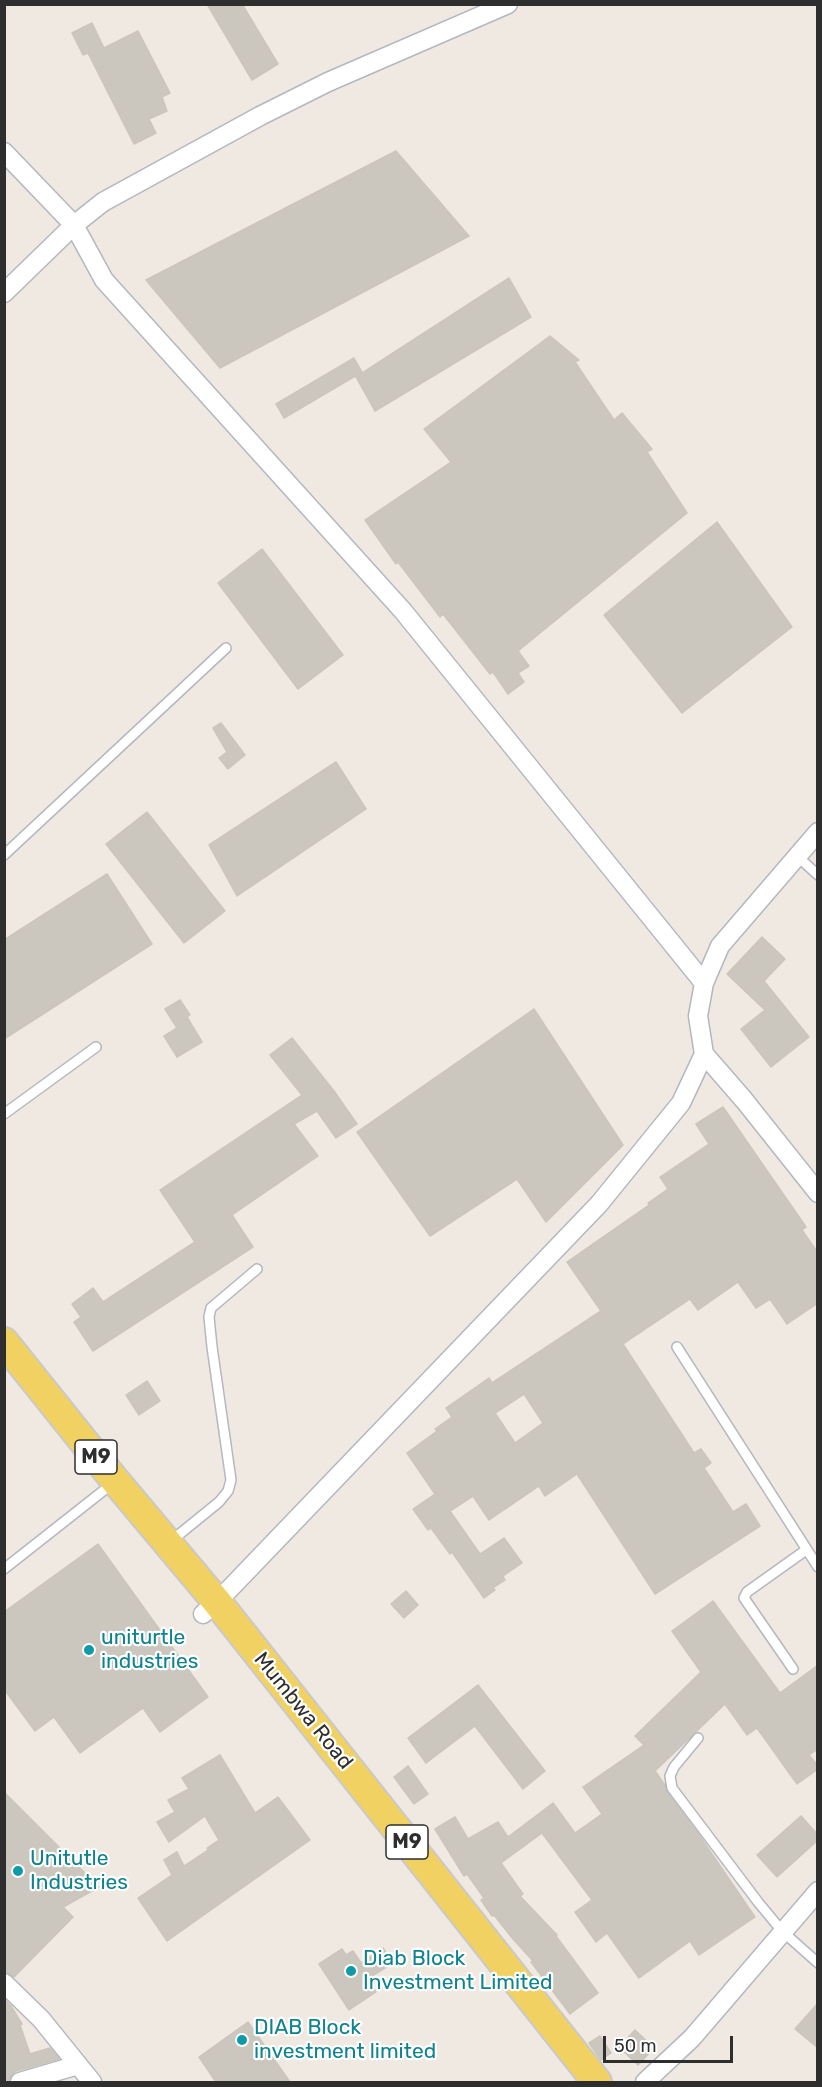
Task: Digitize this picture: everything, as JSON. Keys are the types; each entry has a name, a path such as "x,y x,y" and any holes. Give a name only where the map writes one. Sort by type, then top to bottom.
{"main road":[{"name":"Mumbwa Road","path":"4,1342 167,1544 210,1608 572,2082"},
{"name":"Mumbwa Road","path":"4,1369 103,1491 210,1608 597,2082"}],"street":[{"path":"4,293 74,225 103,202 328,82 508,4"},
{"path":"4,152 74,225 104,280 403,611 704,983"},
{"path":"818,832 720,946 704,983 698,1016 704,1054 818,1193"},
{"path":"210,1608 598,1204 681,1103 704,1054"},
{"path":"645,2082 692,2038 818,1891"},
{"path":"4,1983 41,2019 92,2082"},
{"path":"20,2082 78,2065"}],"lane":[{"path":"4,855 226,648"},
{"path":"797,856 818,875"},
{"path":"4,1114 96,1047"},
{"path":"167,1544 219,1502 228,1491 231,1480 209,1317 211,1308 256,1269"},
{"path":"677,1347 818,1567"},
{"path":"4,1569 103,1491"},
{"path":"793,1669 744,1598 747,1592 806,1550"},
{"path":"698,1738 670,1776 672,1788 782,1931 818,1963"}],"building":[{"path":"207,4 242,4 278,64 252,80"},
{"path":"92,23 104,48 138,31 170,93 162,97 167,111 149,119 156,133 134,144 88,53 83,55 72,33"},
{"path":"396,151 469,236 220,368 146,280"},
{"path":"509,278 531,317 375,411 356,377"},
{"path":"550,336 579,360 575,362 614,420 622,413 652,449 647,452 687,513 518,651 529,666 518,673 524,682 508,694 493,672 490,674 443,614 440,617 398,562 396,564 365,520 451,462 424,429"},
{"path":"354,358 362,372 284,418 276,404"},
{"path":"717,522 792,627 682,713 604,615"},
{"path":"262,549 343,655 298,689 218,583"},
{"path":"221,723 245,755 228,769 219,758 227,752 213,728"},
{"path":"336,762 366,809 237,896 209,845"},
{"path":"147,812 225,911 184,943 106,844"},
{"path":"107,874 152,944 4,1039 4,940"},
{"path":"762,937 785,959 764,981 809,1037 771,1067 741,1029 765,1010 727,974"},
{"path":"180,1000 190,1015 187,1017 202,1042 177,1057 164,1036 177,1028 165,1009"},
{"path":"534,1009 623,1145 546,1222 517,1179 430,1236 357,1132"},
{"path":"292,1038 357,1124 336,1138 317,1111 294,1124 318,1156 232,1215 253,1247 93,1351 74,1322 81,1317 72,1304 93,1288 103,1302 195,1242 160,1190 302,1095 270,1055"},
{"path":"723,1107 806,1227 802,1230 818,1253 818,1303 787,1324 770,1299 756,1308 738,1282 698,1310 690,1299 623,1344 694,1453 701,1449 711,1463 704,1468 733,1512 746,1504 760,1526 655,1594 577,1474 545,1496 539,1486 489,1520 473,1496 450,1511 480,1554 504,1538 522,1563 503,1576 505,1580 484,1598 452,1552 450,1554 431,1528 428,1530 413,1509 435,1494 407,1453 452,1417 446,1408 489,1378 492,1383 601,1311 567,1262 649,1205 648,1203 668,1189 660,1177 709,1144 696,1124","holes":["524,1394 543,1423 515,1443 495,1413"]},
{"path":"147,1381 160,1401 139,1415 126,1395"},
{"name":"uniturtle industries","path":"98,1544 208,1697 160,1732 143,1708 80,1753 54,1717 35,1731 4,1689 4,1612"},
{"path":"406,1591 418,1605 404,1618 391,1604"},
{"path":"713,1601 780,1693 818,1665 818,1749 809,1755 818,1769 797,1784 757,1728 747,1735 725,1704 655,1771 667,1792 755,1917 699,1955 690,1941 639,1978 607,1933 596,1942 575,1912 592,1900 542,1833 501,1863 523,1894 520,1896 557,1935 598,1993 570,2014 531,1962 533,1961 494,1915 492,1916 481,1900 484,1898 467,1874 464,1876 435,1829 455,1817 468,1839 498,1822 508,1837 553,1803 575,1833 602,1814 583,1787 644,1745 635,1736 701,1672 672,1631"},
{"path":"478,1685 545,1771 523,1789 475,1726 426,1763 408,1738"},
{"path":"220,1755 255,1813 278,1797 310,1840 167,1941 138,1898 172,1875 164,1860 177,1852 184,1866 219,1840 205,1816 169,1842 157,1822 175,1812 168,1800 189,1789 182,1778"},
{"path":"408,1766 428,1794 414,1804 394,1777"},
{"path":"4,1792 99,1887 63,1907 73,1917 14,1977 4,1972"},
{"path":"801,1816 818,1835 818,1840 777,1877 757,1855"},
{"name":"Diab Block Investment Limited","path":"383,1948 393,1963 367,1979 376,1992 349,2010 319,1964 342,1949 346,1955 353,1951 361,1963"},
{"path":"4,1999 22,2024 20,2025 30,2054 50,2048 59,2059 16,2071 9,2082 4,2082"},
{"path":"818,2003 818,2048 795,2029"},
{"name":"DIAB Block investment limited","path":"248,2022 290,2082 216,2082 199,2057"},
{"path":"635,2030 654,2048 638,2065 619,2047"},
{"path":"600,2036 611,2053 601,2060 589,2043"}],"place":[{"name":"uniturtle industries","path":"89,1650"},
{"name":"Unitutle Industries","path":"18,1871"},
{"name":"Diab Block Investment Limited","path":"351,1971"},
{"name":"DIAB Block investment limited","path":"242,2040"}]}
